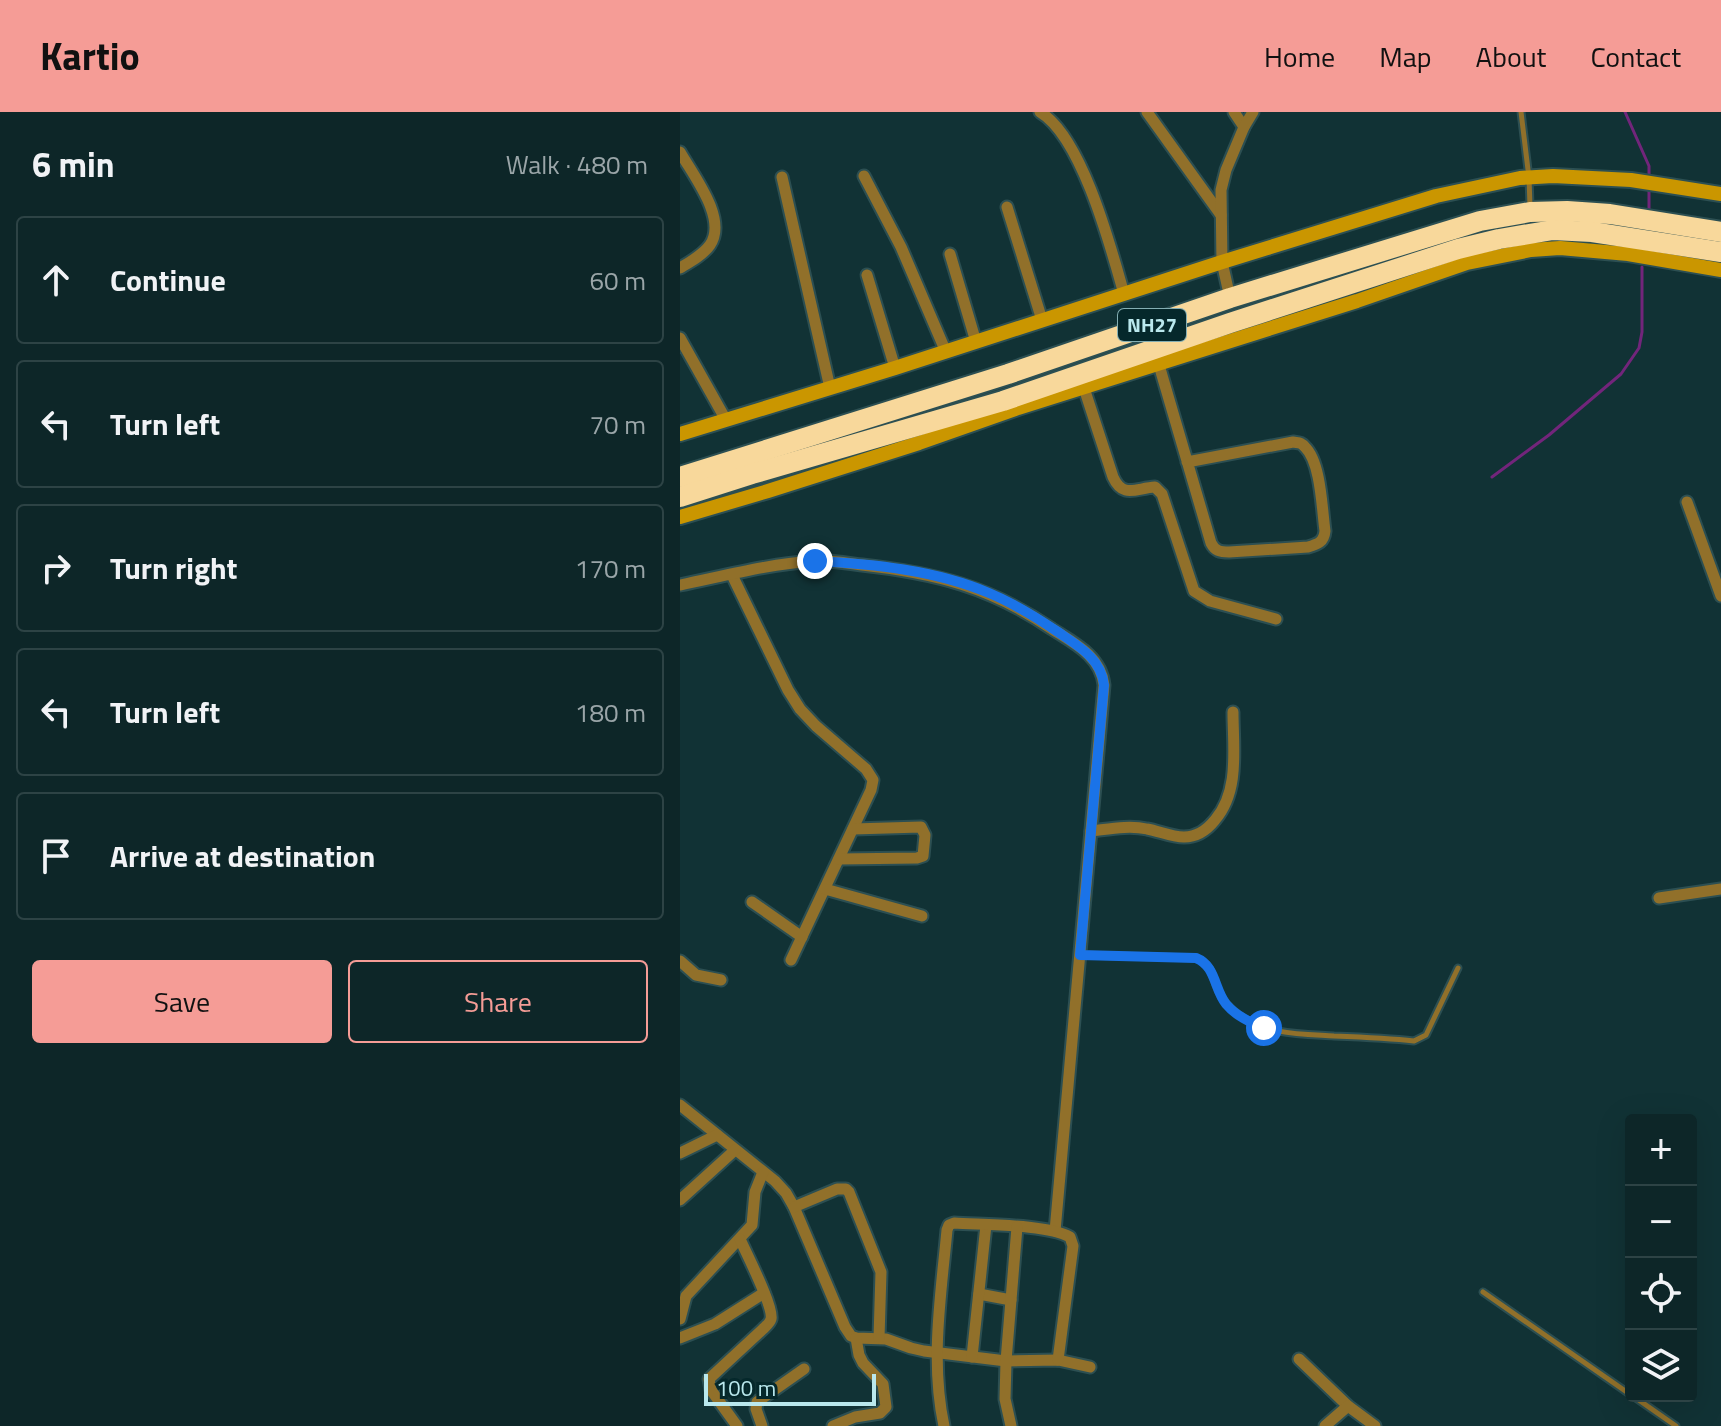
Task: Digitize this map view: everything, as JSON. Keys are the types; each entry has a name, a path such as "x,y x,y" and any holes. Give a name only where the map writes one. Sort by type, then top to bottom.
{"highway":[{"name":"NH27","path":"680,497 1003,401 1457,248 1480,221 1530,212 1567,211 1629,237"},
{"name":"NH27","path":"680,477 1008,374 1230,298 1457,248 1553,230 1592,232 1721,252"},
{"name":"NH27","path":"1666,243 1721,232"}],"street":[{"path":"1040,112 1053,122 1061,134 1091,190 1124,294"},
{"path":"1147,112 1221,216"},
{"path":"1234,112 1244,127"},
{"path":"1230,298 1222,262 1221,190 1226,170 1253,112"},
{"path":"680,152 707,199 716,224 711,244 680,268"},
{"path":"864,176 901,247 946,352"},
{"path":"680,434 1436,196 1553,176 1631,180 1721,194"},
{"path":"782,177 830,388"},
{"path":"1007,207 1042,320"},
{"path":"1666,243 1721,270"},
{"path":"680,517 1159,365 1457,248"},
{"path":"950,254 976,342"},
{"path":"867,275 895,368"},
{"path":"680,338 726,420"},
{"path":"1159,365 1187,462 1211,543 1216,550 1229,552 1308,547 1324,538 1315,466 1309,452 1300,443 1187,462"},
{"path":"1084,388 1119,488 1155,487 1162,494 1194,591 1210,601 1276,619"},
{"path":"1687,502 1721,596"},
{"path":"1709,567 1721,560"},
{"path":"680,585 815,561 932,575 989,593 1030,613 1080,647 1102,672 1104,685 1055,1231"},
{"path":"732,575 800,709 871,775 873,785 791,960"},
{"path":"1091,831 1137,828 1179,837 1203,832 1223,811 1230,796 1233,712"},
{"path":"839,859 923,856 925,835 921,827 853,829"},
{"path":"825,889 922,916"},
{"path":"1659,898 1721,889"},
{"path":"752,902 802,937"},
{"path":"683,968 703,978 721,980"},
{"path":"680,1105 781,1187 794,1207 851,1336 882,1338 911,1348 972,1357 1006,1361 1058,1360 1090,1367"},
{"path":"680,1153 717,1135"},
{"path":"680,1200 735,1150"},
{"path":"680,1319 686,1296 752,1225 755,1192 763,1172"},
{"path":"794,1207 837,1189 849,1192 881,1272 882,1338"},
{"path":"944,1426 936,1352 949,1225 1017,1227 1055,1231 1070,1237 1073,1246 1058,1360"},
{"path":"972,1357 986,1225"},
{"path":"1011,1426 1005,1399 1006,1361 1017,1227"},
{"path":"737,1426 711,1390 709,1379 769,1323 771,1312 740,1239"},
{"path":"680,1338 715,1324 764,1293"},
{"path":"979,1294 1011,1300"},
{"path":"833,1426 855,1417 880,1413 886,1407 883,1384 863,1363 856,1338"},
{"path":"1299,1359 1348,1406 1375,1426"},
{"path":"762,1426 756,1409 757,1402 804,1369"},
{"path":"1325,1426 1348,1406"}],"lane":[{"path":"1521,112 1530,212"},
{"path":"1080,955 1196,958 1210,968 1218,992 1226,1004 1248,1021 1264,1028 1286,1033 1414,1041 1426,1035 1458,968"},
{"path":"1483,1292 1625,1391"},
{"path":"1641,1402 1676,1426"}],"waterway":[{"path":"1625,112 1649,166 1649,179"},
{"path":"1649,187 1649,211"},
{"path":"1492,477 1549,435 1621,374 1639,348 1642,332 1642,267"}],"route":[{"path":"815,561 887,568 959,582 1030,613 1094,660 1102,672 1104,685 1080,955 1202,960 1210,968 1218,992 1226,1004 1248,1021 1264,1028"}]}
